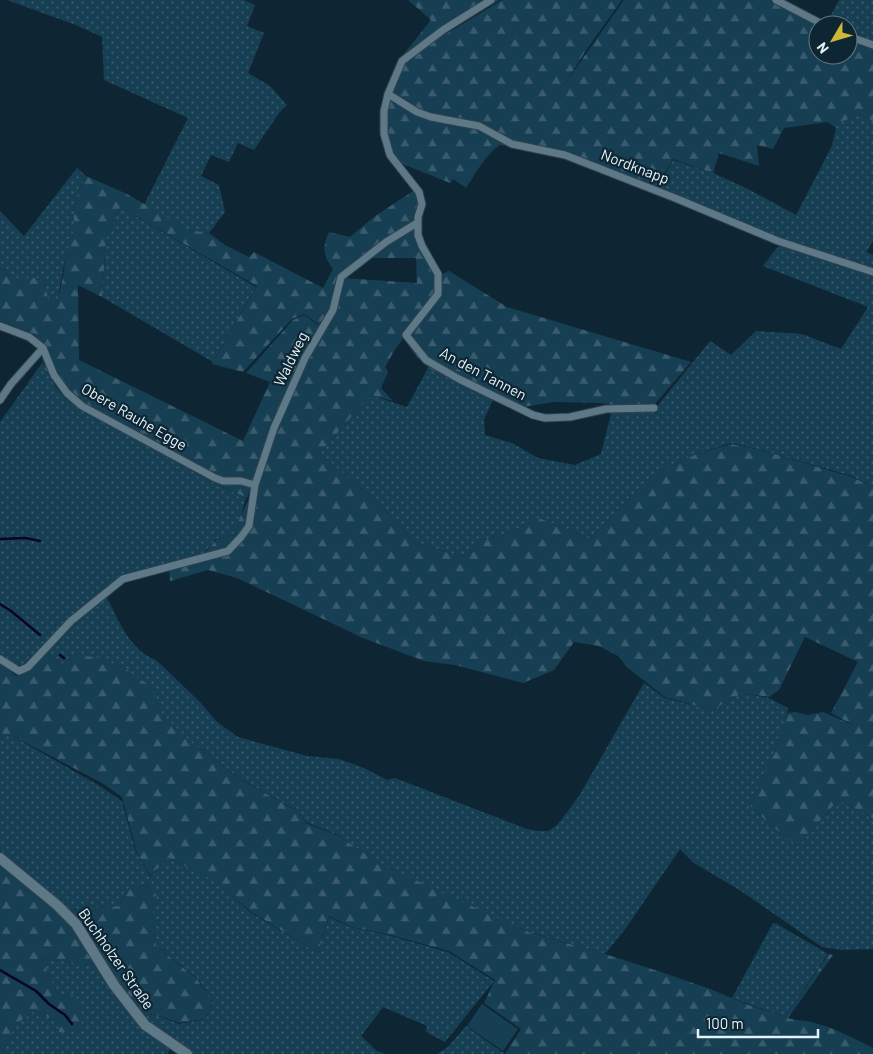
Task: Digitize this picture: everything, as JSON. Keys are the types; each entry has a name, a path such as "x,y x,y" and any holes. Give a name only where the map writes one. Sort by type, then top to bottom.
{"street":[{"path":"417,223 422,204 419,192 390,155 384,134 384,112 388,94 402,61 443,30 491,0"},
{"path":"776,0 808,17"},
{"path":"858,40 873,46"},
{"name":"Nordknapp","path":"388,94 417,112 431,117 478,126 512,144 564,155 778,241 873,272"},
{"name":"An den Tannen","path":"417,223 420,240 438,274 438,294 406,335 426,360 533,415 545,418 570,418 606,409 654,408"},
{"name":"Waldweg","path":"0,659 18,671 28,667 71,620 124,579 228,551 249,526 255,485 274,428 306,358 333,310 342,277 386,242 417,223"},
{"path":"0,326 29,337 43,348 16,378 0,400"},
{"name":"Obere Rauhe Egge","path":"43,348 54,375 67,393 82,406 215,478 223,481 241,481 255,485"},
{"name":"Buchholzer Straße","path":"0,858 57,905 76,924 114,985 145,1025 187,1054"}],"green space":[{"path":"7,0 244,0 255,5 247,26 264,33 248,73 270,86 287,105 279,113 254,150 238,143 229,162 211,155 201,176 219,185 225,212 209,233 189,230 144,205 188,118 104,80 102,37 76,25"},
{"path":"408,0 500,0 445,32 446,34 502,0 622,0 562,88 624,0 773,0 808,19 808,65 858,65 858,43 873,49 873,121 860,115 832,125 828,122 784,128 773,149 757,145 759,166 719,153 713,173 673,159 657,187 559,152 562,147 558,152 500,145 485,159 466,188 453,179 450,183 398,162 393,155 386,134 386,111 399,60 431,20"},
{"path":"839,0 873,0 873,42 858,37 858,15 831,15"},
{"path":"860,115 873,121 873,241 866,252 873,255 873,269 777,238 658,188 673,160 713,173 748,189 796,215 832,146 836,128 832,125"},
{"path":"77,168 86,176 78,191 74,211 74,231 65,259 57,304 48,300 44,278 12,278 0,268 0,211 24,236"},
{"path":"86,176 127,194 189,230 209,233 225,245 249,257 254,252 323,288 333,269 325,256 325,242 329,232 350,237 374,217 416,189 419,199 418,207 411,225 340,276 330,308 321,326 304,314 292,319 243,372 212,364 257,286 120,207 106,239 102,297 78,285 79,360 243,441 270,382 246,373 293,320 304,315 321,327 264,453 247,498 214,483 66,400 45,369 42,359 46,357 34,334 0,321 0,268 12,278 44,278 48,299 57,304 65,259 74,231 74,211 78,192"},
{"path":"120,207 256,287 213,362 102,297 106,239"},
{"path":"414,227 416,238 436,275 437,294 396,348 385,367 388,372 381,388 393,401 370,395 320,453 394,518 413,542 466,558 481,540 505,535 539,518 590,539 653,474 697,454 731,444 761,450 852,477 873,487 873,818 838,800 798,846 750,806 774,752 787,713 795,712 808,715 823,712 855,726 831,713 858,662 805,637 779,690 769,697 742,693 712,710 665,697 628,668 618,656 599,646 574,642 554,670 523,683 455,665 424,661 363,638 237,578 208,570 170,581 169,569 197,562 217,539 235,535 240,517 258,481 276,428 307,360 325,327 342,278 417,283 416,258 366,258"},
{"path":"783,244 873,273 873,487 852,476 731,443 697,454 653,474 590,539 539,518 505,535 481,540 466,558 413,542 394,518 320,453 370,395 407,407 429,366 457,384 492,402 484,419 485,435 512,443 538,458 575,465 601,454 612,410 655,409 710,341 731,355 756,331 802,334 841,349 868,307 763,266 776,249"},
{"path":"449,271 507,307 691,362 654,405 626,407 601,403 554,402 523,407 497,396 492,402 453,382 424,364 405,340 439,295 440,275"},
{"path":"42,363 55,386 66,400 214,483 246,498 235,535 216,539 199,559 123,577 66,621 28,662 15,666 0,655 0,422"},
{"path":"106,596 120,624 132,642 147,656 156,660 200,702 217,722 238,737 307,756 339,759 364,768 387,780 395,778 527,829 538,831 548,831 556,826 579,796 644,683 665,698 712,710 742,693 769,698 788,708 774,752 750,806 798,846 838,800 873,818 873,949 842,950 822,947 741,891 694,863 680,849 626,928 605,954 532,933 484,913 380,864 338,835 306,822 296,810 242,780 194,745 162,714 150,686 60,665 46,651 70,625"},
{"path":"46,651 60,665 72,655 95,657 123,667 150,686 162,714 194,745 243,781 297,811 306,823 339,836 380,864 531,933 661,972 785,1017 829,954 833,955 788,1018 819,1024 835,1030 873,1048 873,1054 505,1054 521,1029 484,1003 495,980 449,951 383,933 351,927 329,916 318,953 250,911 213,880 169,858 150,875 137,853 122,797 102,783 9,734 0,740 0,662 16,676 32,668"},
{"path":"9,734 100,786 122,801 136,852 150,876 168,858 214,880 250,912 318,953 329,917 350,927 384,934 448,952 494,981 445,1042 426,1032 427,1026 383,1007 361,1036 377,1051 385,1054 193,1054 154,1028 140,1013 159,1016 179,1024 206,1019 213,1001 197,978 156,946 153,914 155,886 131,887 119,906 70,910 0,851 0,740"},
{"path":"0,859 18,866 70,910 119,906 131,887 155,886 156,898 153,908 156,946 196,978 213,1001 206,1019 179,1023 160,1016 140,1013 99,965 42,959 58,996 72,994 83,1016 79,1032 59,1032 57,1021 34,1011 15,1025 3,1054 0,1054"},
{"path":"773,923 828,954 785,1017 732,998"},
{"path":"42,959 99,965 130,1013 147,1033 171,1047 168,1054 3,1054 15,1025 34,1011 57,1021 58,996"},
{"path":"482,1004 518,1029 503,1051 467,1026"},
{"path":"466,1026 505,1054 437,1054 448,1047"}],"waterway":[{"path":"0,539 26,538 40,541"},
{"path":"0,604 40,635"},
{"path":"60,655 64,658"},
{"path":"0,970 36,991 49,1004 65,1015 72,1024"}]}
